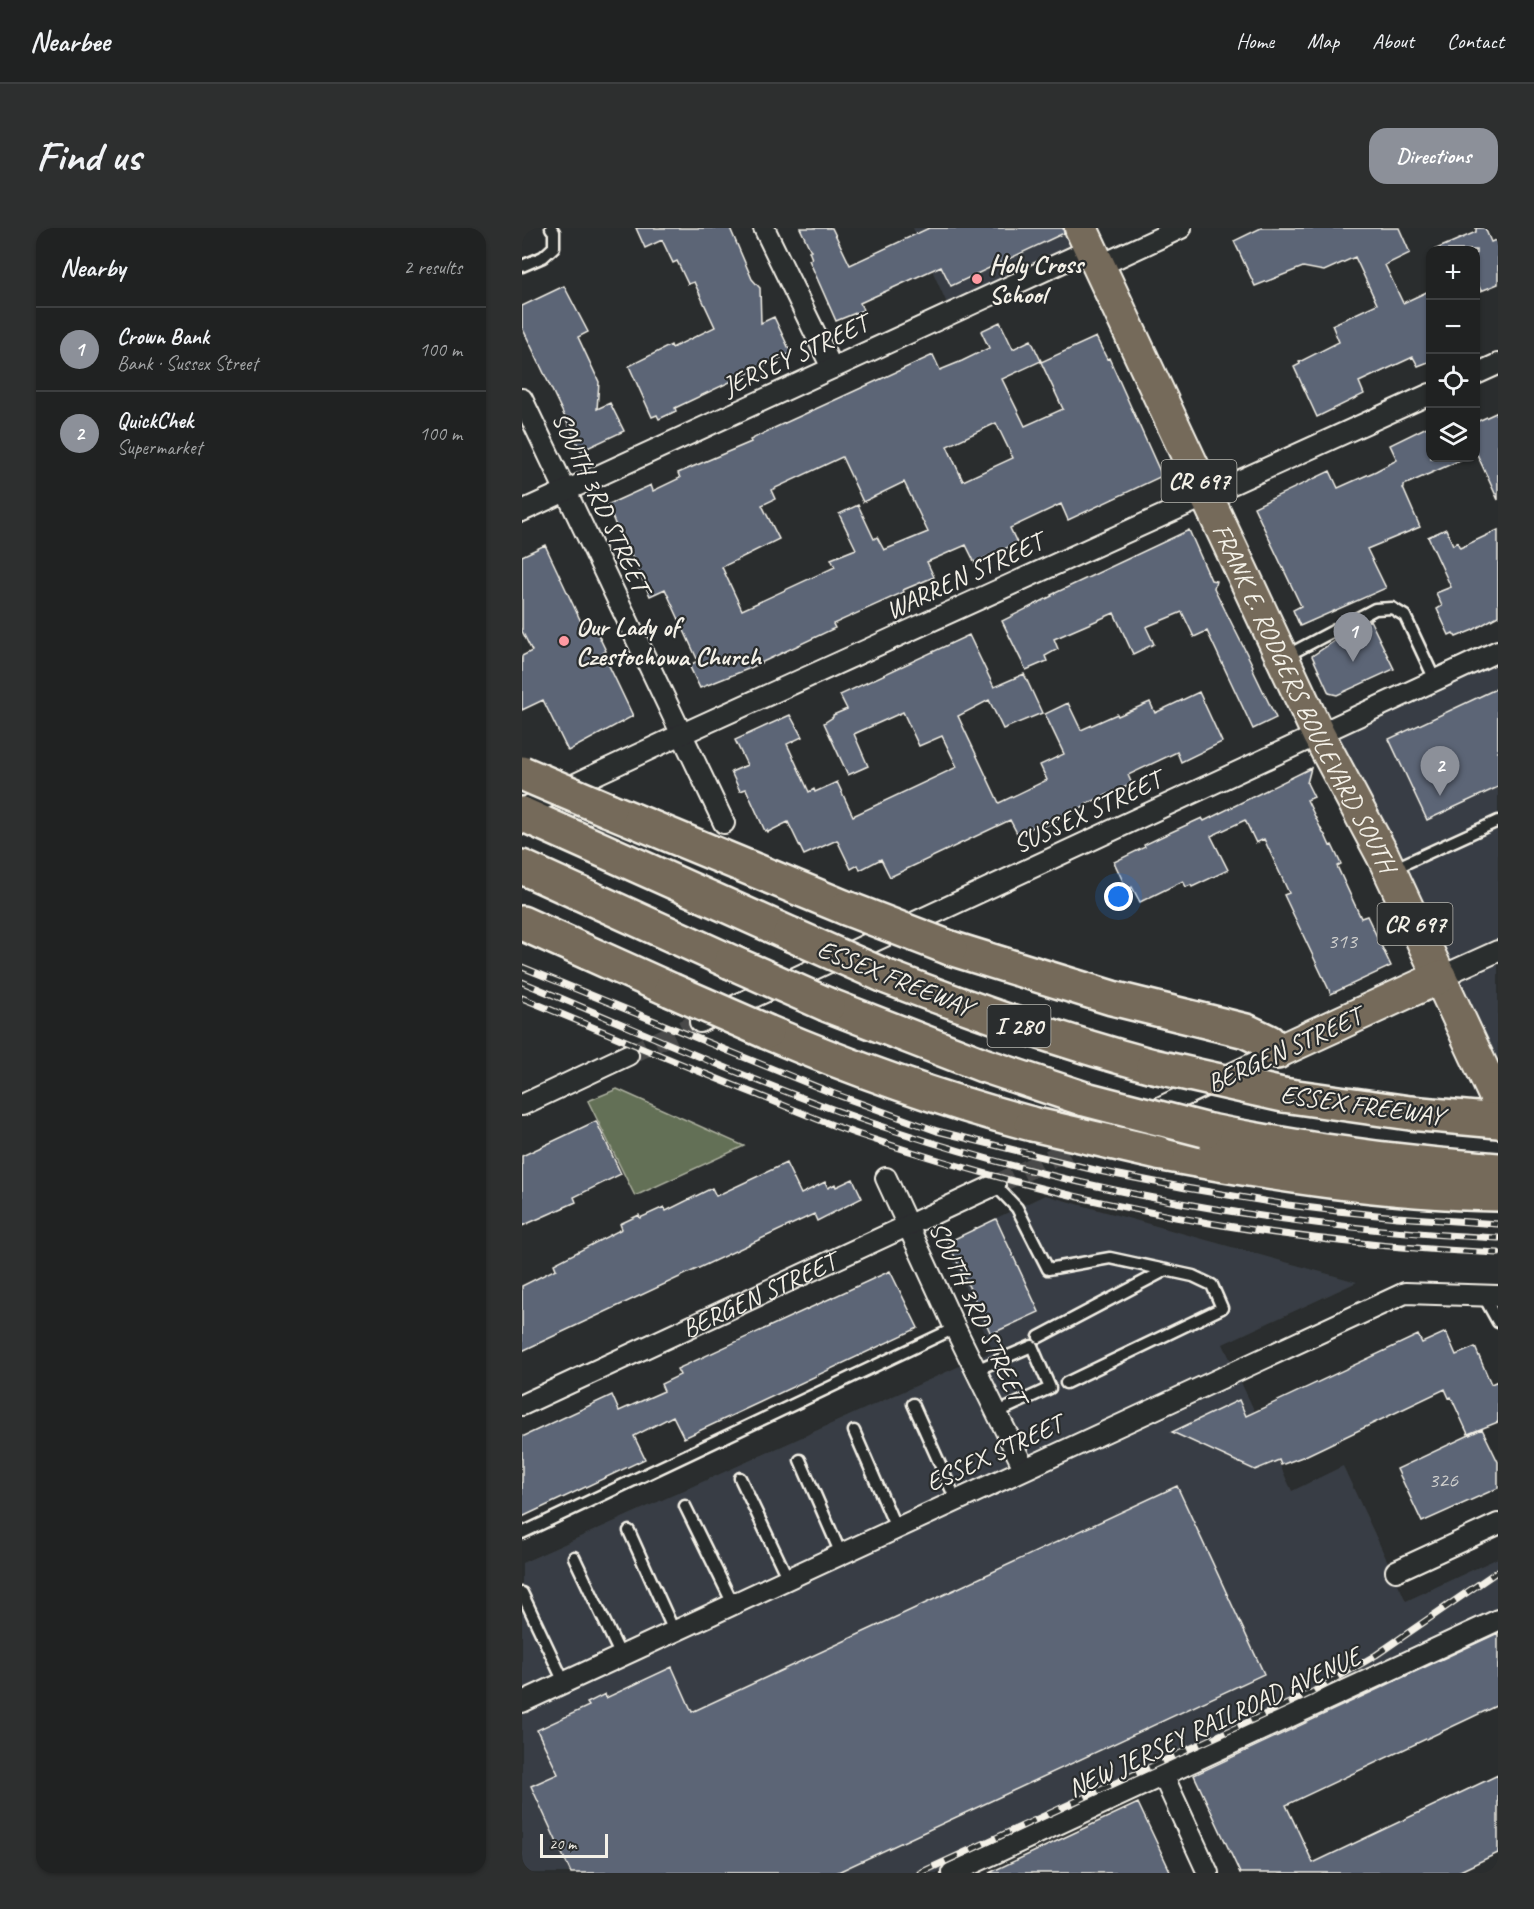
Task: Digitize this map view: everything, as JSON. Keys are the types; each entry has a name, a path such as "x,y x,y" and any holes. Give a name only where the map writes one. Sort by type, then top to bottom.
{"highway":[{"path":"522,773 846,908 950,948 1112,998 1246,1031 1269,1042 1277,1052"},
{"name":"ESSEX FREEWAY","path":"522,812 888,977 1021,1027 1154,1066 1283,1095 1371,1109 1498,1121"},
{"name":"ESSEX FREEWAY","path":"522,867 828,1005 983,1065 1085,1099 1205,1130 1490,1182"},
{"path":"522,923 767,1032 883,1079 1032,1124 1158,1153 1310,1178 1392,1187 1490,1182"}],"main road":[{"name":"FRANK E. RODGERS BOULEVARD SOUTH","path":"1091,248 1318,734 1390,871 1498,1102"},
{"name":"BERGEN STREET","path":"1277,1052 1440,977"}],"street":[{"path":"764,228 832,368"},
{"name":"JERSEY STREET","path":"522,511 1091,248 1181,228"},
{"path":"1480,372 1498,364"},
{"name":"WARREN STREET","path":"522,812 682,734 1426,396"},
{"name":"SOUTH 3RD STREET","path":"522,399 724,823"},
{"name":"SUSSEX STREET","path":"700,1022 1498,651"},
{"name":"BERGEN STREET","path":"1440,977 1498,951"},
{"name":"BERGEN STREET","path":"1071,1149 1277,1052"},
{"path":"522,1105 628,1055"},
{"name":"SOUTH 3RD STREET","path":"886,1178 955,1328 1024,1468"},
{"name":"BERGEN STREET","path":"522,1405 995,1185"},
{"name":"ESSEX STREET","path":"522,1702 1405,1293 1491,1296"},
{"path":"1396,1571 1498,1524"},
{"name":"NEW JERSEY RAILROAD AVENUE","path":"952,1873 1498,1620"},
{"path":"1163,1775 1208,1873"}],"lane":[{"path":"522,266 543,257 554,247 552,230"},
{"path":"1282,658 1375,609 1392,608 1405,616 1435,680"},
{"path":"1390,871 1498,820"},
{"path":"995,1185 1017,1208 1048,1269 1110,1258 1193,1276 1212,1285 1222,1308 1066,1383"},
{"path":"1039,1337 1166,1270"},
{"path":"1491,1296 1498,1322"},
{"path":"522,1533 955,1328"},
{"path":"976,1370 1032,1346 1050,1388 996,1413"},
{"path":"913,1404 956,1500"},
{"path":"854,1431 896,1528"},
{"path":"800,1460 841,1554"},
{"path":"740,1478 788,1579"},
{"path":"685,1506 733,1604"},
{"path":"629,1531 674,1631"},
{"path":"574,1557 621,1656"},
{"path":"522,1593 564,1682"}],"shaded area":[{"name":"Holy Cross School","path":"913,228 1077,228 1087,247 950,310"},
{"path":"1498,656 1498,1084 1328,734"},
{"path":"1045,1195 1357,1282 1223,1344 1292,1491 1343,1466 1406,1601 1498,1558 1498,1611 938,1873 522,1873 522,1563 993,1351 945,1242"}],"green space":[{"path":"617,1089 744,1146 635,1196 588,1101"}],"building":[{"path":"636,228 730,228 752,279 760,288 761,323 774,317 791,353 675,408 676,411 659,419 657,415 652,417 629,366 715,327 694,282 688,284 677,261 673,263 662,240 645,248"},
{"path":"800,228 832,228 850,265 929,228 1063,228 1064,233 951,286 941,266 860,303 863,310 836,321 809,260 812,259 809,251 811,251"},
{"path":"1261,228 1399,228 1410,253 1385,265 1403,303 1426,292 1426,363 1418,366 1413,357 1359,382 1364,394 1317,417 1294,367 1300,364 1299,362 1339,342 1332,325 1377,304 1355,257 1324,271 1303,267 1255,286 1234,241"},
{"path":"1476,228 1485,228 1491,242 1498,239 1498,284 1481,291 1480,246 1443,246 1476,232"},
{"path":"564,286 588,332 578,337 599,382 597,409 610,403 624,431 581,451 522,327 522,306"},
{"path":"1000,322 1013,349 1031,340 1041,361 1002,379 1025,426 1063,409 1041,362 1096,337 1107,359 1109,358 1162,476 1068,520 1061,504 1010,528 1017,543 975,563 966,545 927,562 934,577 833,624 835,628 748,669 700,688 689,665 698,661 665,589 650,596 630,553 628,554 607,505 651,485 653,491 680,478 678,473 751,442 750,440 772,429 933,355 940,370 962,361 989,348 981,331","holes":["996,423 1013,458 963,481 947,446","842,457 863,502 904,482 928,532 884,550 877,537 874,539 858,505 839,514 856,549 831,559 835,567 742,610 722,567 779,539 762,505 775,499 771,490"]},
{"path":"1498,412 1498,500 1480,461 1480,420"},
{"path":"1426,427 1426,462 1456,462 1404,485 1403,488 1420,527 1367,549 1386,588 1300,626 1293,610 1301,606 1254,507 1330,471 1338,488 1376,471 1397,460 1390,445"},
{"path":"1446,529 1453,545 1457,542 1460,548 1498,530 1498,616 1456,637 1453,633 1449,635 1437,609 1442,606 1436,593 1451,587 1428,537"},
{"path":"1189,530 1211,580 1216,581 1214,588 1276,718 1253,729 1207,631 1194,637 1182,612 1146,627 1154,644 1133,654 1114,613 1054,639 1058,649 1045,656 1047,661 1026,670 1002,621 1051,595"},
{"name":"Our Lady of Czestochowa Church","path":"545,545 584,628 593,624 606,651 603,653 633,716 568,751 543,700 522,710 522,656 532,651 522,631 522,556"},
{"path":"1370,620 1394,669 1337,695 1329,693 1312,656"},
{"path":"969,635 994,687 1024,674 1042,713 1003,729 989,700 958,716 999,803 1047,780 1040,765 1064,754 1045,714 1068,703 1081,730 1150,702 1155,713 1199,692 1222,742 1181,762 1177,752 1128,775 1132,784 1086,804 1041,828 1039,824 1018,835 1010,820 890,877 881,859 860,870 858,865 851,869 837,840 804,855 788,822 768,832 765,831 746,789 740,791 731,772 747,765 735,740 790,715 802,737 787,744 809,792 814,789 815,792 837,782 853,816 957,767 942,736 919,746 903,712 854,734 868,766 848,775 824,723 833,715 847,709 840,695"},
{"path":"1498,688 1498,787 1427,820 1389,739"},
{"path":"1311,768 1307,783 1314,797 1307,800 1341,864 1337,866 1361,918 1367,916 1391,966 1331,994 1284,895 1289,893 1264,839 1256,843 1245,820 1211,836 1228,870 1192,887 1191,885 1186,887 1183,881 1140,902 1132,887 1127,890 1114,862 1167,834 1202,818 1204,821"},
{"path":"596,1121 621,1174 574,1197 576,1202 522,1226 522,1156"},
{"path":"786,1163 801,1194 825,1182 828,1188 853,1179 862,1198 817,1221 814,1214 522,1351 522,1286 556,1269 554,1264 622,1229 620,1224 639,1215 640,1218 664,1207 666,1211 712,1188 716,1196"},
{"path":"996,1219 1039,1312 991,1334 948,1242"},
{"path":"890,1271 918,1328 684,1438 673,1416 634,1436 645,1459 522,1517 522,1437 612,1395 619,1411 664,1391 661,1384 680,1375 677,1369"},
{"path":"1446,1332 1456,1355 1475,1347 1491,1384 1498,1381 1498,1422 1468,1434 1445,1389 1305,1456 1281,1465 1279,1460 1255,1470 1172,1432 1239,1400 1246,1416 1418,1335 1422,1343"},
{"path":"1482,1429 1498,1462 1498,1488 1422,1522 1397,1469"},
{"path":"1177,1486 1264,1674 836,1873 571,1873 531,1786 558,1774 537,1730 589,1706 587,1703 605,1694 606,1698 672,1667 692,1712"},
{"path":"1498,1633 1498,1705 1286,1805 1313,1863 1498,1775 1498,1853 1456,1873 1240,1873 1194,1775"},
{"path":"1138,1803 1171,1873 989,1873 1076,1832"}],"tunnel":[{"path":"628,1055 700,1022"},
{"path":"995,1185 1071,1149"}],"railway":[{"path":"522,967 832,1093 937,1131 1099,1171 1288,1205 1397,1217 1498,1224"},
{"path":"522,982 801,1098 969,1154 1118,1191 1269,1217 1422,1233 1498,1238"},
{"path":"522,998 836,1126 940,1160 1018,1182 1176,1217 1256,1230 1336,1241 1498,1253"},
{"path":"920,1873 1311,1693 1376,1655 1498,1571"}],"place":[{"name":"Holy Cross School","path":"977,279"},
{"name":"Our Lady of Czestochowa Church","path":"564,641"},
{"name":"Crown Bank","path":"1353,662"},
{"name":"QuickChek","path":"1440,796"}]}
